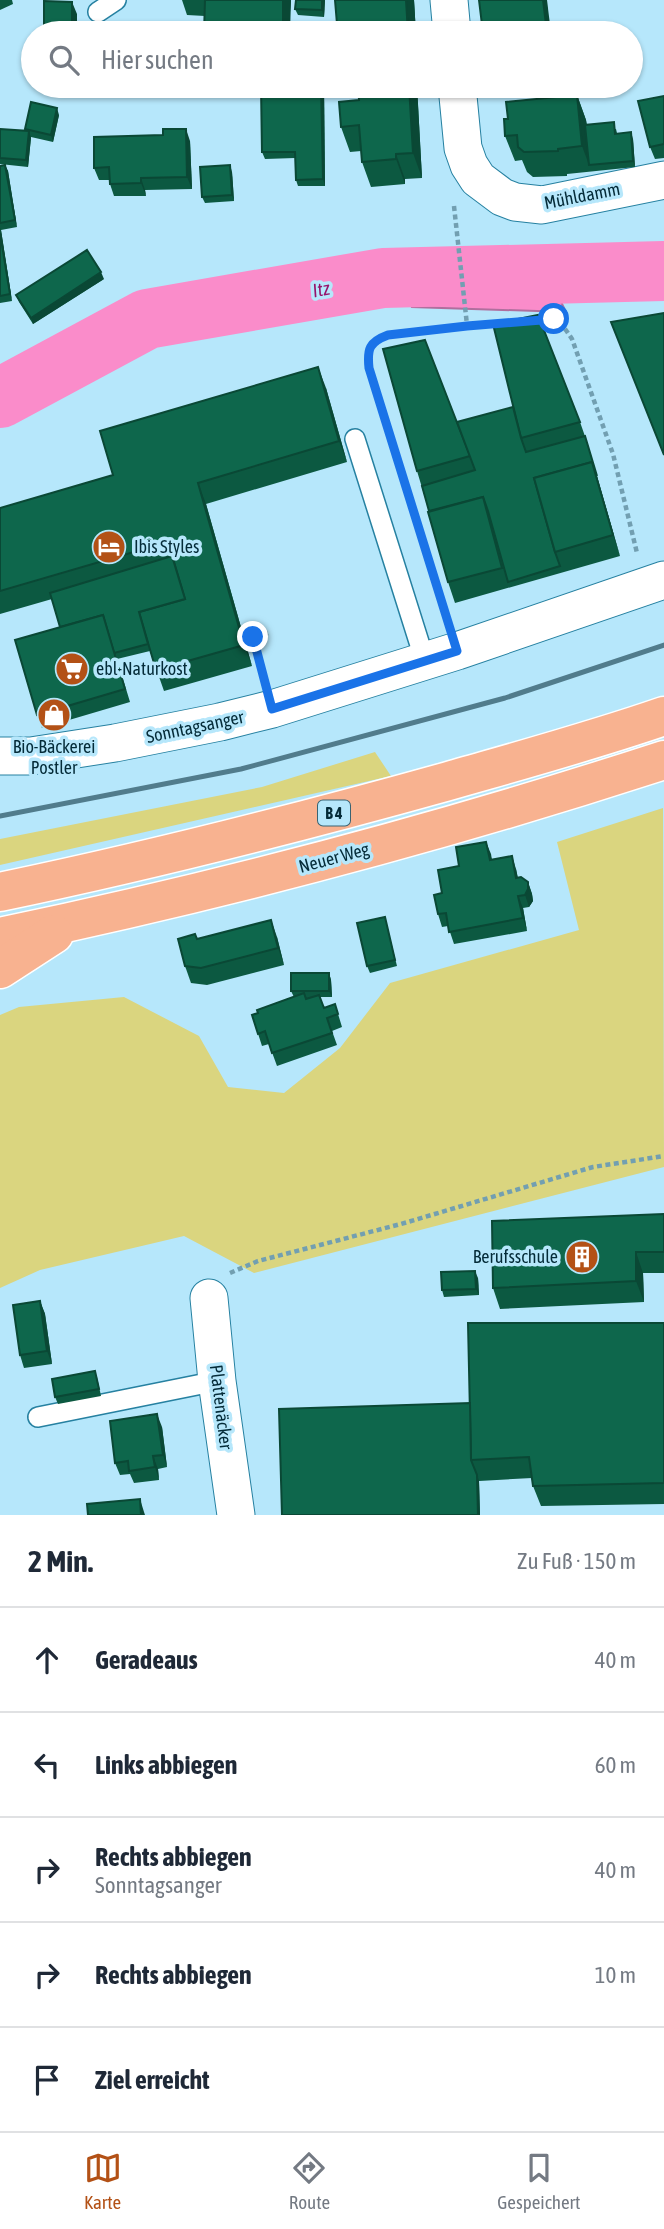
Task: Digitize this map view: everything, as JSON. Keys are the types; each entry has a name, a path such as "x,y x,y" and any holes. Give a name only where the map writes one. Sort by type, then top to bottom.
{"highway":[{"name":"B 4","path":"0,892 77,876 345,810 607,736 664,716"},
{"name":"Neuer Weg","path":"0,937 346,856 664,760"},
{"path":"0,969 75,921"}],"street":[{"path":"449,0 451,21"},
{"name":"Mühldamm","path":"458,98 463,148 469,165 478,179 502,197 515,202 542,205 664,180"},
{"name":"Sonntagsanger","path":"0,756 31,756 220,723 441,656 654,583"},
{"name":"Plattenäcker","path":"209,1298 216,1381 236,1515"}],"lane":[{"path":"98,12 116,0"},
{"path":"355,439 441,656"},
{"path":"38,1417 216,1381"}],"path":[{"path":"455,221 467,326"},
{"path":"529,321 554,319 563,325 572,339 613,454 654,583"},
{"path":"441,656 369,368 368,352 376,339 388,335 504,323"},
{"path":"268,633 253,637 272,709"},
{"path":"209,1298 215,1284 231,1272 258,1261 401,1224 593,1167 664,1156"}],"shaded area":[{"path":"536,251 566,312 412,307 416,254 473,255"},
{"path":"375,752 391,776 0,865 0,839 262,787"},
{"path":"663,808 664,1167 254,1273 184,1236 40,1270 0,1288 0,1015 19,1007 124,997 199,1036 228,1087 284,1093 340,1048 390,983 579,930 557,842"}],"building":[{"path":"205,0 283,0 283,21 204,21"},
{"path":"296,0 322,0 322,10 295,9"},
{"path":"335,0 406,0 407,21 337,21"},
{"path":"479,0 543,0 546,21 482,21"},
{"path":"44,1 72,2 72,21 44,21"},
{"path":"664,96 664,144 650,147 638,101"},
{"path":"261,98 321,98 323,179 296,180 295,152 262,152"},
{"path":"410,98 413,153 396,154 396,159 362,162 359,125 341,127 339,102"},
{"path":"577,98 582,146 558,151 524,152 518,147 517,135 505,136 504,119 508,119 506,102"},
{"path":"31,102 57,108 51,135 25,129"},
{"path":"614,122 615,134 631,132 633,161 589,165 585,125"},
{"path":"0,129 29,131 26,160 0,158"},
{"path":"163,129 186,129 187,177 141,178 141,183 110,184 109,167 94,168 94,137 163,135"},
{"path":"5,165 15,220 0,223 0,166"},
{"path":"230,165 232,195 202,197 200,167"},
{"path":"0,233 10,294 0,296"},
{"path":"87,250 101,272 31,318 16,295"},
{"path":"664,313 664,455 611,322"},
{"path":"538,315 580,422 521,438 493,324"},
{"path":"425,340 470,456 417,471 383,349"},
{"name":"Ibis Styles","path":"318,367 339,441 198,483 244,645 156,670 139,612 185,599 168,542 0,591 0,508 113,475 100,431"},
{"path":"513,407 526,452 585,436 597,476 592,462 534,478 560,566 508,582 483,497 429,511 422,486 475,470 457,422"},
{"path":"592,462 613,535 555,552 534,478"},
{"path":"483,497 502,568 448,582 428,512"},
{"path":"172,556 185,599 139,612 148,644 114,653 103,615 60,627 50,593"},
{"name":"ebl-Naturkost","path":"103,615 125,689 37,715 15,640"},
{"path":"486,842 490,860 512,856 516,878 521,877 528,882 525,895 518,896 523,918 449,932 446,913 438,914 434,895 442,893 438,870 459,866 456,847"},
{"path":"385,917 395,960 367,966 357,923"},
{"path":"271,920 278,948 201,968 185,966 178,939 195,934 197,939"},
{"path":"291,973 329,973 329,991 291,991"},
{"path":"304,993 306,999 319,995 324,1008 335,1004 338,1014 327,1018 332,1033 272,1053 265,1031 258,1034 252,1015 258,1013 257,1010"},
{"name":"Berufsschule","path":"664,1214 664,1252 636,1252 636,1281 493,1288 492,1221"},
{"path":"475,1271 476,1289 442,1290 441,1272"},
{"path":"40,1301 47,1351 20,1355 13,1305"},
{"path":"468,1323 664,1323 664,1483 533,1486 529,1457 471,1460"},
{"path":"95,1371 99,1389 55,1397 52,1379"},
{"path":"470,1403 471,1460 477,1475 478,1515 282,1515 279,1409"},
{"path":"157,1414 163,1455 153,1456 155,1467 129,1471 128,1461 115,1463 110,1421"},
{"path":"140,1499 141,1515 88,1515 87,1504"}],"waterway":[{"name":"Itz","path":"0,398 147,319 383,278 664,271"}],"railway":[{"path":"0,816 241,769 505,698 664,645"}],"place":[{"name":"Ibis Styles","path":"109,547"},
{"name":"ebl-Naturkost","path":"72,669"},
{"name":"Bio-Bäckerei Postler","path":"54,715"},
{"name":"Berufsschule","path":"582,1257"}],"route":[{"path":"253,637 272,709 457,651 369,368 368,352 376,339 388,335 554,319"}]}
